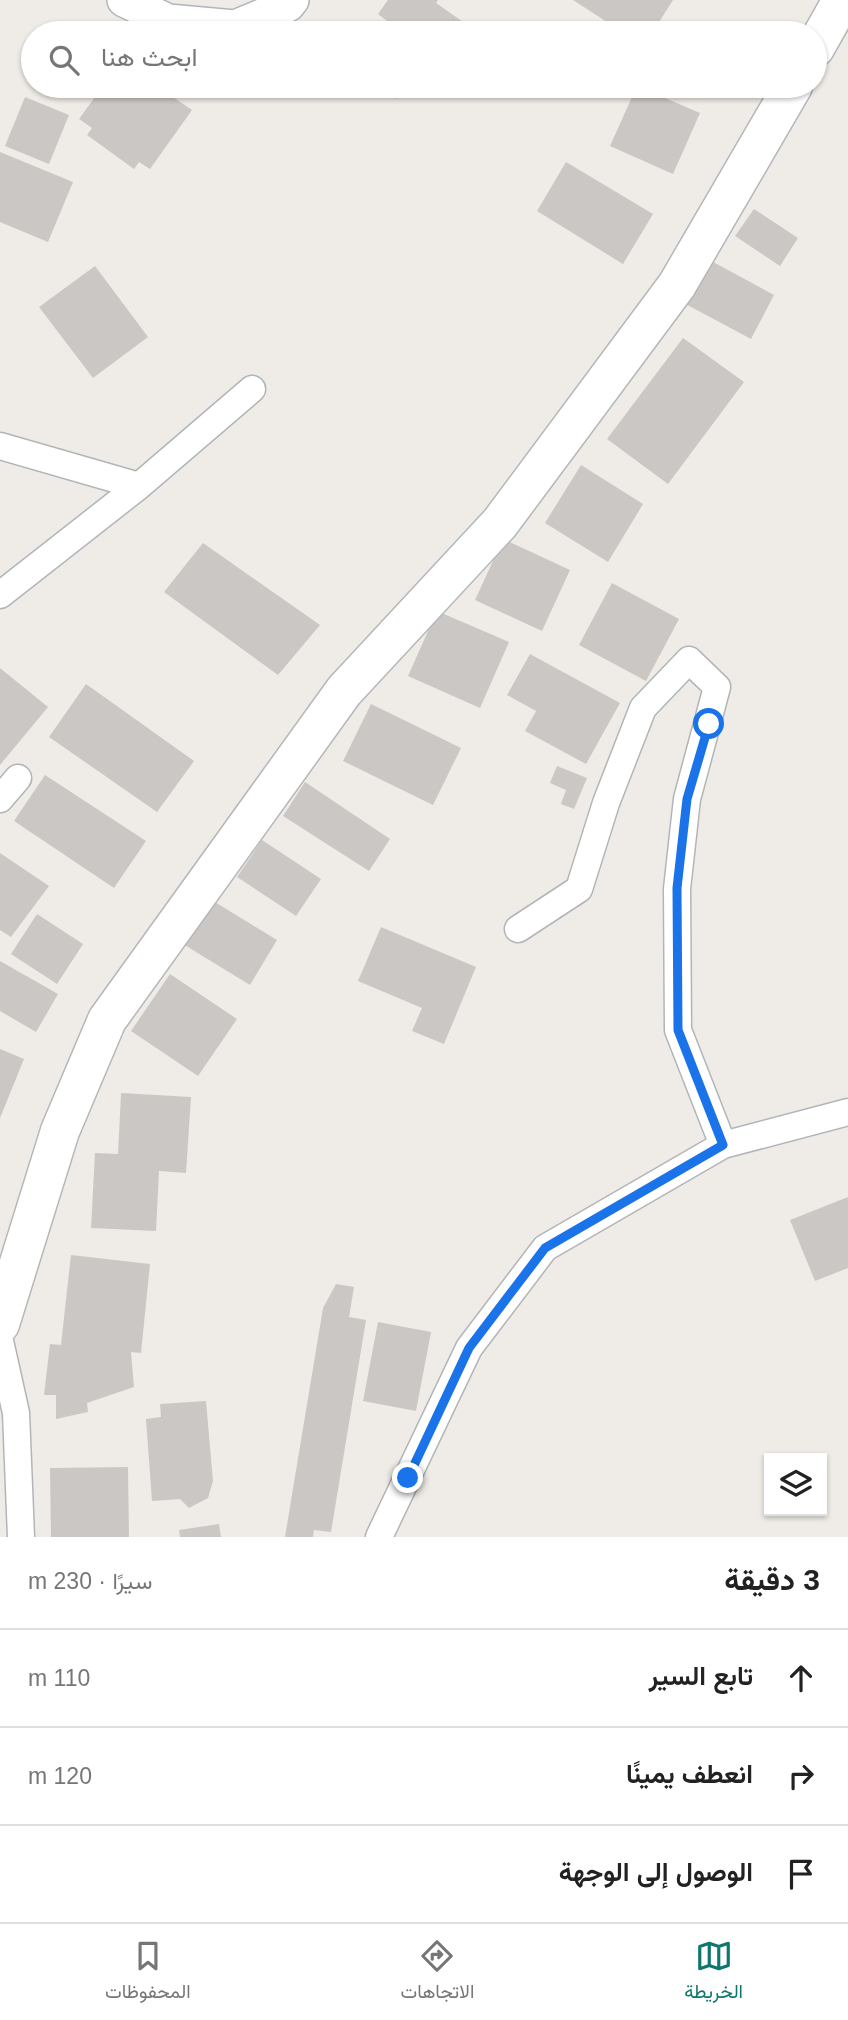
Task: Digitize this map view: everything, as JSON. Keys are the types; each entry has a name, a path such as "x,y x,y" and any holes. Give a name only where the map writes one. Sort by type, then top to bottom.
{"main road":[{"path":"827,27 842,0"},
{"path":"0,1324 60,1131 107,1020 344,691 500,523 677,285 786,98"}],"street":[{"path":"124,0 167,21"},
{"path":"249,21 288,5 292,0"},
{"path":"0,595 139,486 252,389"},
{"path":"0,446 139,486"},
{"path":"518,929 579,888 606,803 643,708 689,660 716,687 687,799 677,888 678,1030 723,1145"},
{"path":"0,799 18,778"},
{"path":"379,1537 469,1348 545,1248 723,1145 848,1112"},
{"path":"0,1341 16,1413 21,1537"}],"building":[{"path":"388,0 438,0 436,3 462,21 387,21 378,14"},
{"path":"573,0 673,0 660,21 605,21"},
{"path":"25,98 69,115 49,164 5,146"},
{"path":"94,98 174,98 192,110 150,169 139,162 134,169 87,135 92,128 79,119"},
{"path":"632,98 665,98 700,113 673,174 610,146"},
{"path":"0,152 73,182 48,242 0,222"},
{"path":"566,162 653,214 623,264 537,211"},
{"path":"754,209 798,238 780,266 735,236"},
{"path":"702,256 774,295 751,339 678,300"},
{"path":"95,266 148,337 93,378 39,307"},
{"path":"683,338 744,382 668,484 607,439"},
{"path":"581,465 643,504 608,562 545,523"},
{"path":"503,539 570,570 542,631 475,600"},
{"path":"203,543 320,625 278,675 164,592"},
{"path":"612,583 679,619 646,681 579,645"},
{"path":"437,611 509,642 480,708 408,676"},
{"path":"530,654 620,703 586,764 525,731 536,711 507,695"},
{"path":"0,668 48,707 0,765"},
{"path":"86,684 194,761 157,812 49,737"},
{"path":"371,704 461,748 433,805 343,761"},
{"path":"557,766 587,778 574,809 561,804 566,790 550,783"},
{"path":"45,775 146,841 114,888 14,821"},
{"path":"305,782 390,839 369,871 283,816"},
{"path":"262,840 321,879 296,916 237,877"},
{"path":"0,853 49,886 11,937 0,930"},
{"path":"210,899 277,940 250,985 183,944"},
{"path":"37,914 83,944 57,984 11,954"},
{"path":"381,927 476,967 444,1044 412,1031 422,1008 358,981"},
{"path":"0,961 58,994 36,1032 0,1011"},
{"path":"170,974 237,1019 198,1076 131,1031"},
{"path":"0,1049 24,1059 0,1118"},
{"path":"121,1093 191,1097 186,1173 159,1171 156,1231 91,1228 95,1153 118,1154"},
{"path":"848,1197 848,1268 815,1281 790,1220"},
{"path":"71,1255 150,1264 141,1353 131,1352 134,1387 87,1403 88,1412 56,1419 56,1395 44,1395 50,1344 61,1345"},
{"path":"336,1284 354,1287 349,1317 366,1320 331,1532 314,1530 313,1537 285,1537 323,1308"},
{"path":"378,1322 431,1332 416,1411 363,1401"},
{"path":"206,1401 213,1481 208,1498 189,1508 180,1499 152,1501 146,1419 161,1417 160,1404"},
{"path":"128,1467 129,1537 51,1537 50,1468"},
{"path":"219,1524 221,1537 180,1537 179,1530"}],"route":[{"path":"408,1478 469,1348 545,1248 723,1145 678,1030 677,888 687,799 709,724"}]}
